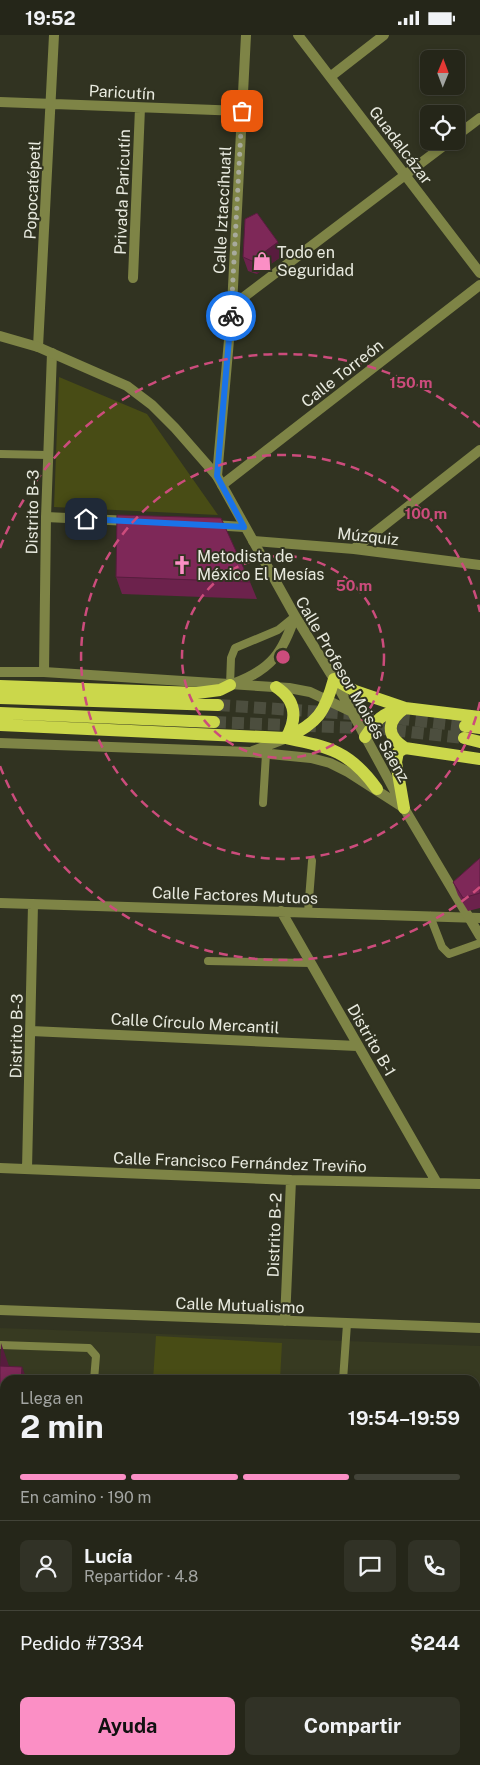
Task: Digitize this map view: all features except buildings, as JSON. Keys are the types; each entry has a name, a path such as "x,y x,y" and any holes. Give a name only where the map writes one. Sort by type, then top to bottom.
{"main road":[{"path":"286,738 304,729 316,720 328,699 334,679 363,694 405,708 480,717"},
{"path":"0,686 198,693 220,690 230,685"},
{"path":"276,687 287,694 292,706 292,724 286,738"},
{"path":"0,698 218,705"},
{"path":"365,737 375,722 386,713 405,708"},
{"path":"405,708 394,716 390,724 395,739 405,747 480,759"},
{"path":"0,713 214,722"},
{"path":"0,725 286,738 326,746 348,758 366,773 377,789"},
{"path":"480,728 465,732 480,742"},
{"path":"404,808 396,762 398,752 405,747"}],"street":[{"name":"Popocatépetl","path":"38,347 54,35"},
{"name":"Calle Iztaccíhuatl","path":"219,481 232,306 246,35"},
{"name":"Guadalcázar","path":"298,35 480,273"},
{"path":"330,77 384,35"},
{"name":"Paricutín","path":"0,102 242,111"},
{"name":"Privada Paricutín","path":"133,278 140,108"},
{"path":"465,130 480,118"},
{"path":"232,306 438,150"},
{"name":"Calle Torreón","path":"219,481 480,285"},
{"name":"Calle Profesor Moisés Sáenz","path":"0,336 38,347 127,386 169,422 219,481 295,616 334,679 404,808 480,935"},
{"name":"Distrito B-3","path":"44,672 46,517 52,353"},
{"path":"354,549 480,450"},
{"path":"46,517 145,522"},
{"path":"204,525 244,527"},
{"name":"Múzquiz","path":"253,541 354,549 480,565"},
{"path":"230,685 249,677 277,658 288,639 295,616"},
{"path":"0,672 44,672 276,687 310,692 350,711"},
{"path":"250,753 286,738"},
{"path":"0,743 250,753 311,758 330,763 377,789 404,808"},
{"name":"Calle Factores Mutuos","path":"0,903 480,918"},
{"name":"Distrito B-3","path":"27,1169 33,904"},
{"name":"Distrito B-1","path":"281,911 437,1183"},
{"name":"Calle Círculo Mercantil","path":"31,1031 357,1046"},
{"name":"Calle Francisco Fernández Treviño","path":"0,1167 291,1179 480,1184"},
{"name":"Distrito B-2","path":"285,1321 291,1179"},
{"name":"Calle Mutualismo","path":"0,1310 480,1328"}],"lane":[{"path":"0,454 48,455"},
{"path":"230,685 231,658 235,648 278,630 295,616"},
{"path":"263,803 266,754"},
{"path":"308,912 312,861"},
{"path":"430,916 442,947 449,954 480,943"},
{"path":"208,961 311,963"},
{"path":"343,1375 347,1324"},
{"path":"0,1345 89,1348 96,1357 94,1375"}],"shaded area":[{"path":"0,1328 480,1346 480,1375 0,1375"}],"green space":[{"path":"59,377 147,414 218,515 54,507"},
{"path":"156,1336 282,1343 280,1375 153,1375"}],"tunnel":[{"path":"218,705 368,715 465,726"},
{"path":"214,722 383,729 464,738"}],"way so far":[{"path":"231,316 242,111"}],"place":[{"name":"Todo en Seguridad","path":"262,261"},
{"name":"Metodista de México El Mesías","path":"182,565"}],"route":[{"path":"86,519 244,527 217,476 231,316"}]}
